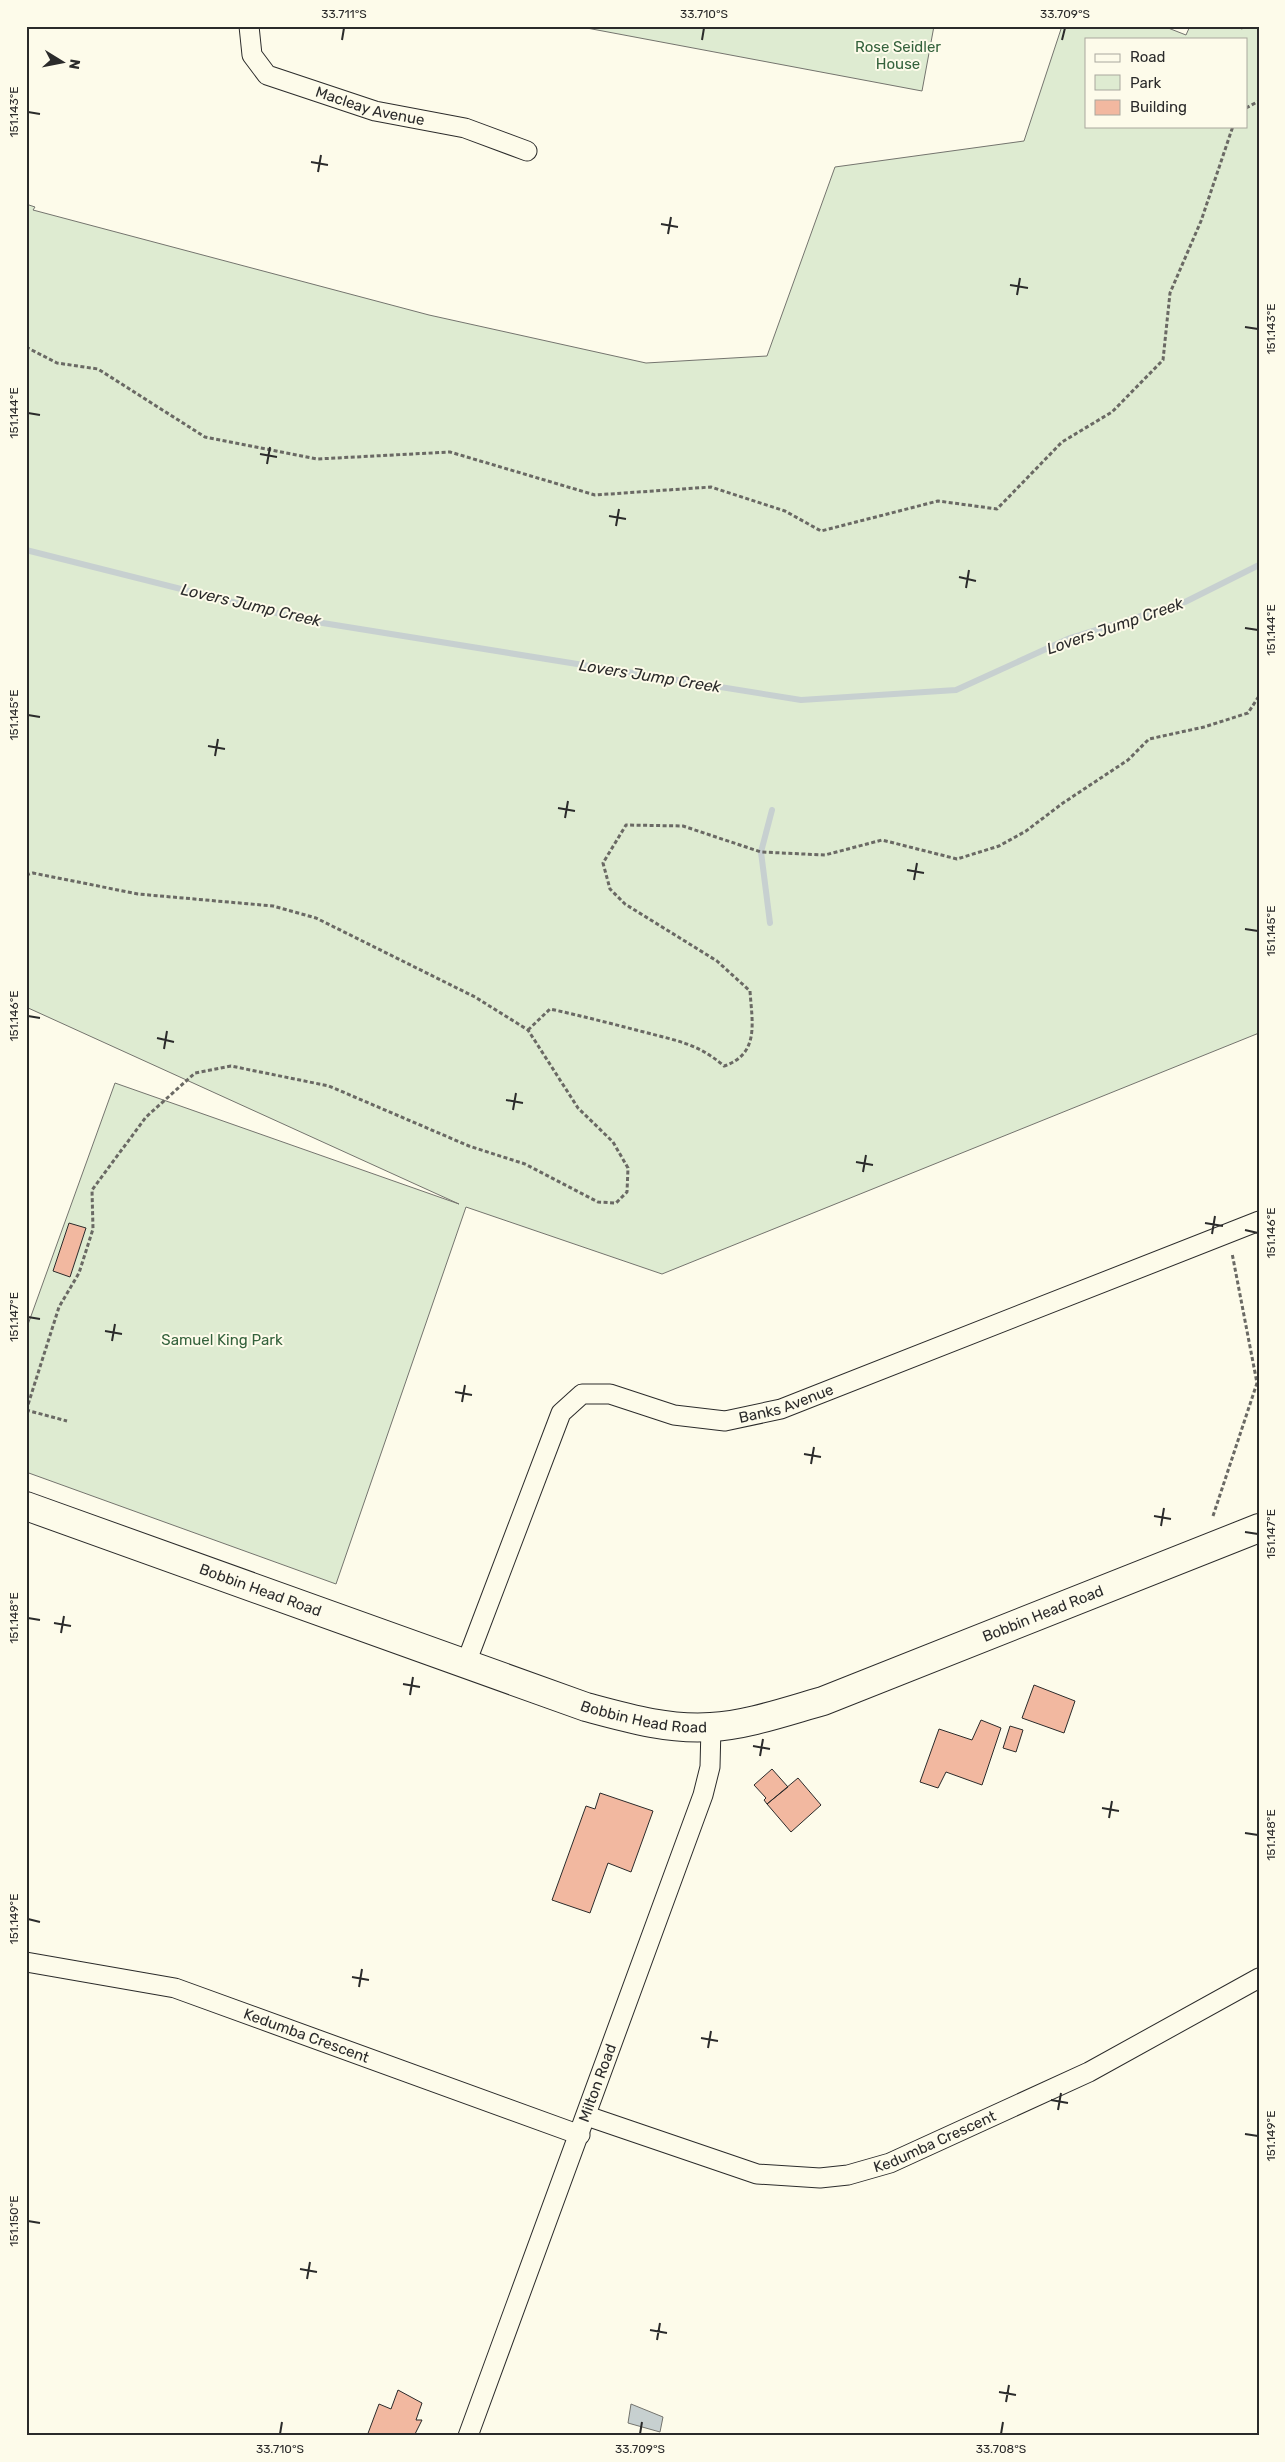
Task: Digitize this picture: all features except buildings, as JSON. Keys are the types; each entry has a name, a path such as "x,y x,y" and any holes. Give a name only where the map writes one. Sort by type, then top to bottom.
{"main road":[{"name":"Bobbin Head Road","path":"26,1506 586,1707 633,1720 668,1726 711,1727 771,1716 823,1700 1259,1528"}],"street":[{"name":"Macleay Avenue","path":"249,26 252,55 267,75 376,111 465,128 527,151"},
{"name":"Banks Avenue","path":"466,1663 561,1412 582,1394 610,1394 674,1415 725,1421 781,1409 1259,1221"},
{"name":"Milton Road","path":"468,2436 580,2136 703,1794 710,1767 711,1727"},
{"name":"Kedumba Crescent","path":"26,1962 175,1988 580,2136"},
{"name":"Kedumba Crescent","path":"587,2116 756,2174 810,2178 848,2175 890,2163 1089,2072 1259,1978"}],"path":[{"path":"26,348 57,363 98,368 205,437 318,459 450,452 595,495 712,487 785,511 821,531 938,501 998,509 1062,442 1112,412 1163,360 1170,293 1201,221 1232,128"},
{"path":"528,1030 550,1009 602,1019 692,1044 713,1056 724,1066 737,1062 752,1039 750,991 717,961 625,904 610,889 603,863 626,825 683,826 761,852 825,855 882,840 957,859 999,846 1026,831 1063,803 1128,760 1149,738 1204,727 1248,714 1259,696"},
{"path":"26,875 33,873 138,894 273,906 316,918 475,997 528,1030 578,1108 613,1142 628,1168 627,1192 616,1203 598,1202 526,1164 469,1146 329,1086 231,1066 195,1073 146,1117 92,1190 93,1229 79,1273 59,1308 26,1411 68,1421"},
{"path":"1213,1516 1258,1383 1228,1233"}],"green space":[{"name":"Rose Seidler House","path":"576,26 934,26 922,91"},
{"name":"Samuel King Park","path":"1062,26 1163,26 1186,35 1190,26 1233,26 1242,29 1246,26 1259,26 1259,1033 662,1274 466,1207 336,1584 26,1472 26,1330 115,1083 459,1204 26,1007 26,204 35,207 33,210 429,315 646,363 767,356 835,167 1024,141"}],"shaded area":[{"path":"631,2404 663,2417 660,2432 628,2423"}],"waterway":[{"name":"Lovers Jump Creek","path":"26,550 304,620 801,700 956,690 1070,638 1185,602 1259,565"},
{"path":"770,923 761,852 772,810"}]}
